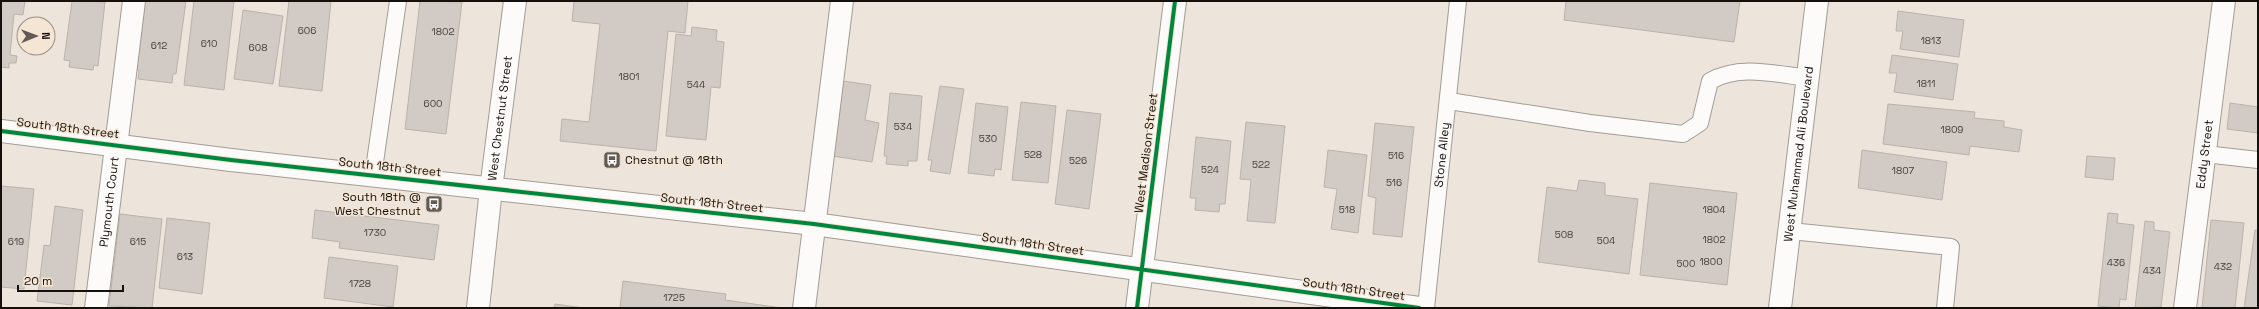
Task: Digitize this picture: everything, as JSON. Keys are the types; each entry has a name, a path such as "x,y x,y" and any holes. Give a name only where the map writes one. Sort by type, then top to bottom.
{"street":[{"name":"Plymouth Court","path":"96,308 134,1"},
{"name":"West Chestnut Street","path":"478,308 491,189 516,1"},
{"path":"804,308 842,1"},
{"name":"West Madison Street","path":"1137,308 1175,1"},
{"name":"West Muhammad Ali Boulevard","path":"1780,308 1817,1"},
{"name":"Eddy Street","path":"2185,308 2224,1"},
{"name":"South 18th Street","path":"1,131 373,176 814,224 1419,308"}],"lane":[{"path":"373,176 398,1"},
{"name":"Stone Alley","path":"1426,308 1449,101 1458,1"},
{"path":"1449,101 1683,134 1700,123 1710,81 1723,74 1741,71 1808,78"},
{"path":"2205,154 2258,160"},
{"path":"1790,231 1952,247 1945,308"}],"building":[{"path":"1,1 25,1 23,15 14,14 10,55 17,56 16,63 9,63 9,68 1,67"},
{"path":"72,1 105,2 98,66 94,65 93,70 69,67 70,61 64,60"},
{"path":"145,1 186,1 176,74 173,74 172,83 138,79 139,70 135,69"},
{"path":"194,1 234,1 224,90 184,85"},
{"path":"289,1 331,1 322,91 279,86"},
{"path":"420,1 462,2 446,134 405,129"},
{"path":"574,1 688,1 685,33 668,31 656,151 560,141 562,119 589,122 600,24 572,21"},
{"path":"1566,1 1740,1 1734,42 1564,20"},
{"path":"243,10 283,16 273,84 234,79"},
{"path":"1898,11 1964,20 1959,57 1900,49 1903,31 1896,31"},
{"path":"692,27 717,30 716,41 724,42 720,88 711,87 706,140 666,136 676,34 691,36"},
{"path":"1892,55 1958,64 1953,100 1894,92 1897,73 1889,73"},
{"path":"843,81 871,85 865,120 879,123 872,162 832,156"},
{"path":"940,86 964,89 950,174 930,171 932,160 928,160"},
{"path":"890,93 922,96 917,161 908,161 908,166 886,164 887,156 884,156"},
{"path":"1021,102 1056,106 1048,183 1012,180"},
{"path":"976,103 1008,107 1001,170 995,169 994,176 968,173"},
{"path":"2230,103 2258,107 2258,133 2227,129"},
{"path":"1888,104 1975,112 1974,118 2004,121 2004,127 2022,130 2019,152 1970,146 1969,155 1883,144"},
{"path":"1067,110 1101,114 1089,209 1055,204"},
{"path":"1246,122 1285,126 1275,223 1247,221 1251,180 1240,179"},
{"path":"1375,123 1414,127 1402,237 1373,234 1376,198 1368,196"},
{"path":"1196,137 1231,141 1225,204 1220,204 1219,212 1195,210 1196,198 1190,198"},
{"path":"1328,150 1367,155 1358,233 1331,229 1337,189 1324,187"},
{"path":"1862,150 1947,162 1942,200 1858,188"},
{"path":"2087,156 2115,158 2113,180 2085,177"},
{"path":"1579,180 1605,183 1605,195 1638,199 1629,274 1538,262 1547,187 1577,191"},
{"path":"1650,183 1737,193 1727,285 1640,275"},
{"path":"1,186 34,189 24,289 1,287"},
{"path":"55,206 83,210 72,305 37,301 44,245 50,246"},
{"path":"315,210 439,225 434,260 339,248 340,242 312,238"},
{"path":"2108,213 2118,214 2117,223 2134,225 2126,300 2120,299 2119,308 2098,306"},
{"path":"120,214 162,219 152,308 109,306"},
{"path":"167,218 210,223 202,294 159,288"},
{"path":"2211,220 2244,223 2235,308 2202,308"},
{"path":"2145,221 2154,222 2154,230 2170,232 2161,307 2135,308"},
{"path":"2255,230 2258,230 2258,308 2244,308"},
{"path":"329,257 398,266 393,307 324,298"},
{"path":"623,281 726,294 725,300 782,308 620,308"},
{"path":"555,304 584,308 554,308"}],"cycle path":[{"path":"1137,308 1175,1"},
{"path":"1,131 231,160 814,224 1419,308"}],"place":[{"name":"Chestnut @ 18th","path":"612,160"},
{"name":"South 18th @ West Chestnut","path":"434,204"}]}
